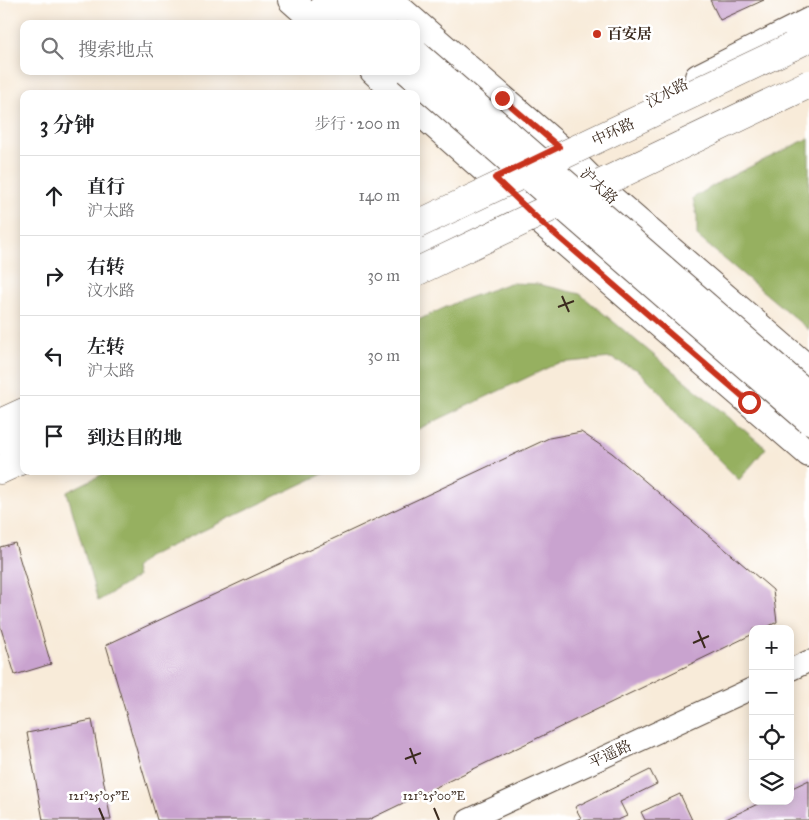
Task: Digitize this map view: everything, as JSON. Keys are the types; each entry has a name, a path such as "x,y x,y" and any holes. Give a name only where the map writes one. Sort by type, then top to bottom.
{"highway":[{"name":"中环路","path":"420,223 809,38"},
{"path":"420,270 809,84"},
{"path":"0,423 20,414"},
{"path":"0,470 20,461"}],"main road":[{"path":"291,0 314,20"},
{"path":"325,0 348,20"},
{"path":"356,0 378,20"},
{"name":"沪太路","path":"390,0 413,20"},
{"name":"汶水路","path":"420,214 559,147 809,21"},
{"name":"沪太路","path":"420,26 559,147 603,191 809,369"},
{"name":"沪太路","path":"420,56 809,395"},
{"path":"377,75 393,90"},
{"path":"412,75 809,422"},
{"path":"420,242 526,208 603,191 809,94"},
{"path":"420,113 809,454"},
{"path":"420,256 526,208"},
{"path":"420,277 526,208"},
{"path":"0,414 20,405"},
{"path":"0,442 20,432"},
{"path":"0,458 20,448"},
{"path":"0,478 20,469"}],"street":[{"path":"794,668 809,662"},
{"name":"平遥路","path":"468,820 749,690"}],"green space":[{"path":"809,138 809,330 697,236 697,216 693,198 721,181"},
{"path":"510,283 537,284 580,294 766,448 739,480 695,436 660,392 638,370 611,358 558,363 420,428 420,319 457,302"},
{"path":"101,475 321,475 147,557 135,568 137,577 98,601 67,492"}],"building":[{"path":"710,0 764,0 720,20"},
{"path":"581,432 612,453 773,590 777,622 771,625 749,625 749,636 368,820 157,820 106,645 549,438"},
{"path":"15,543 51,664 15,675 0,625 0,547"},
{"path":"92,720 111,820 43,820 27,733"},
{"path":"650,770 657,784 620,802 627,816 618,820 576,820 581,818 575,807"},
{"path":"809,780 809,820 724,820 756,805 794,805 794,787"},
{"path":"680,794 692,820 645,820 641,812"}],"place":[{"name":"百安居","path":"597,34"}],"route":[{"path":"502,98 559,147 495,178 540,221 749,402"}]}
